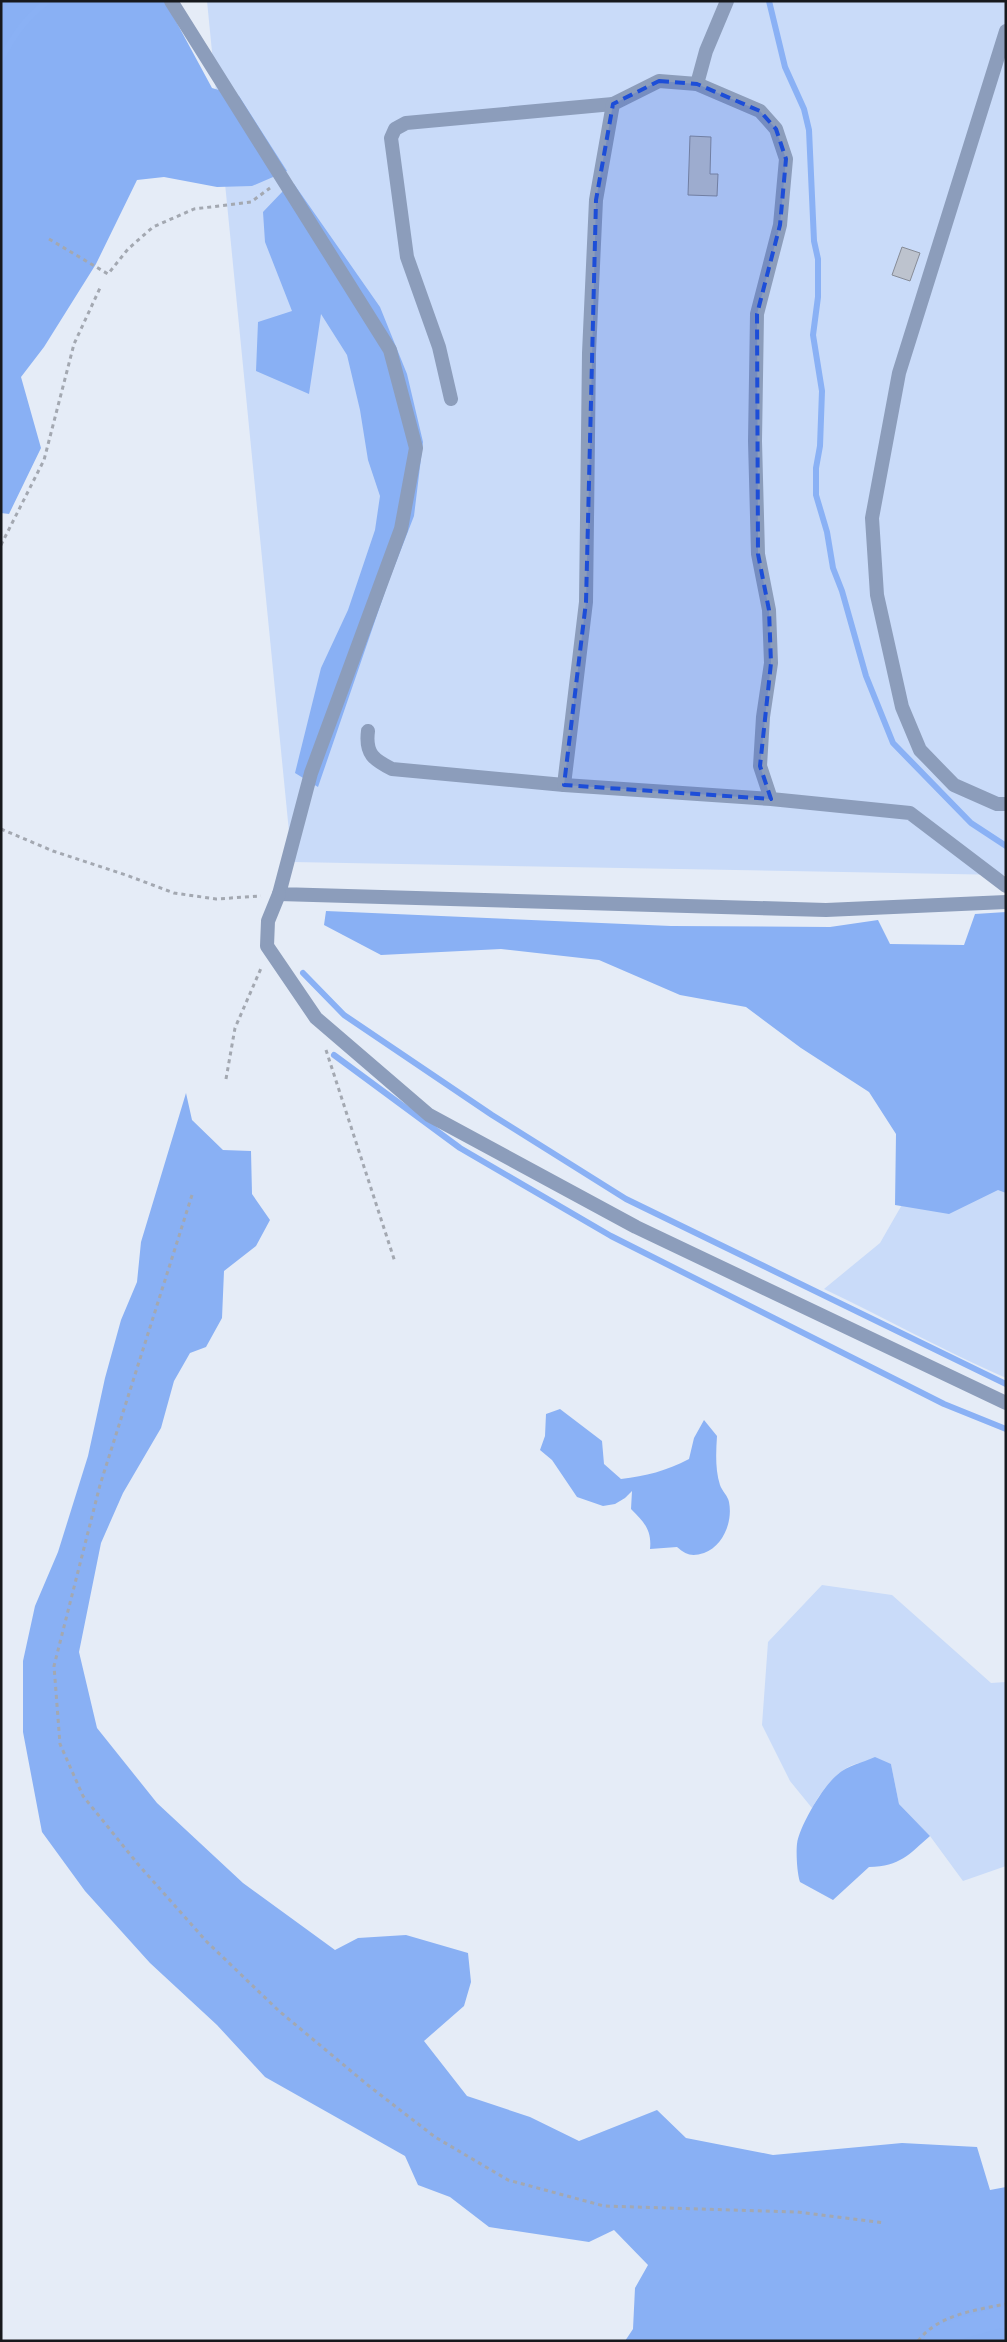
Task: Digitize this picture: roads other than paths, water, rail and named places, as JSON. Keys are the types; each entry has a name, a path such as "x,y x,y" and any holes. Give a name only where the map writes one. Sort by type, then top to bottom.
{"street":[{"path":"171,1 390,350 416,448 401,529 311,773 279,894 268,922 267,946 316,1018 429,1115 636,1227 1006,1403"},
{"path":"697,84 706,51 727,1"},
{"path":"1006,31 898,373 872,518 877,595 902,707 920,750 954,785 996,804 1006,804"},
{"path":"451,399 439,347 407,257 391,138 395,129 406,123 613,104 659,81 697,84 760,111 776,129 786,159 780,225 757,314 755,441 758,554 769,610 771,663 763,717 760,766 771,799"},
{"path":"564,785 586,602 589,353 596,200 613,104"},
{"path":"368,731 367,741 370,752 377,761 392,769 564,785 771,799 910,813 1006,886"},
{"path":"279,894 826,910 1006,902"}],"waterway":[{"path":"1,60 21,28 48,1"},
{"path":"769,1 785,67 804,109 809,130 814,241 818,259 818,297 813,335 822,391 820,446 816,468 816,495 827,532 833,568 842,591 866,676 893,743 971,823 1006,846"},
{"path":"1,184 3,206 1,209"},
{"path":"303,973 344,1015 492,1115 626,1199 1006,1384"},
{"path":"334,1055 460,1148 611,1236 944,1404 1006,1429"},
{"path":"934,2341 938,2335 1006,2317"}]}
